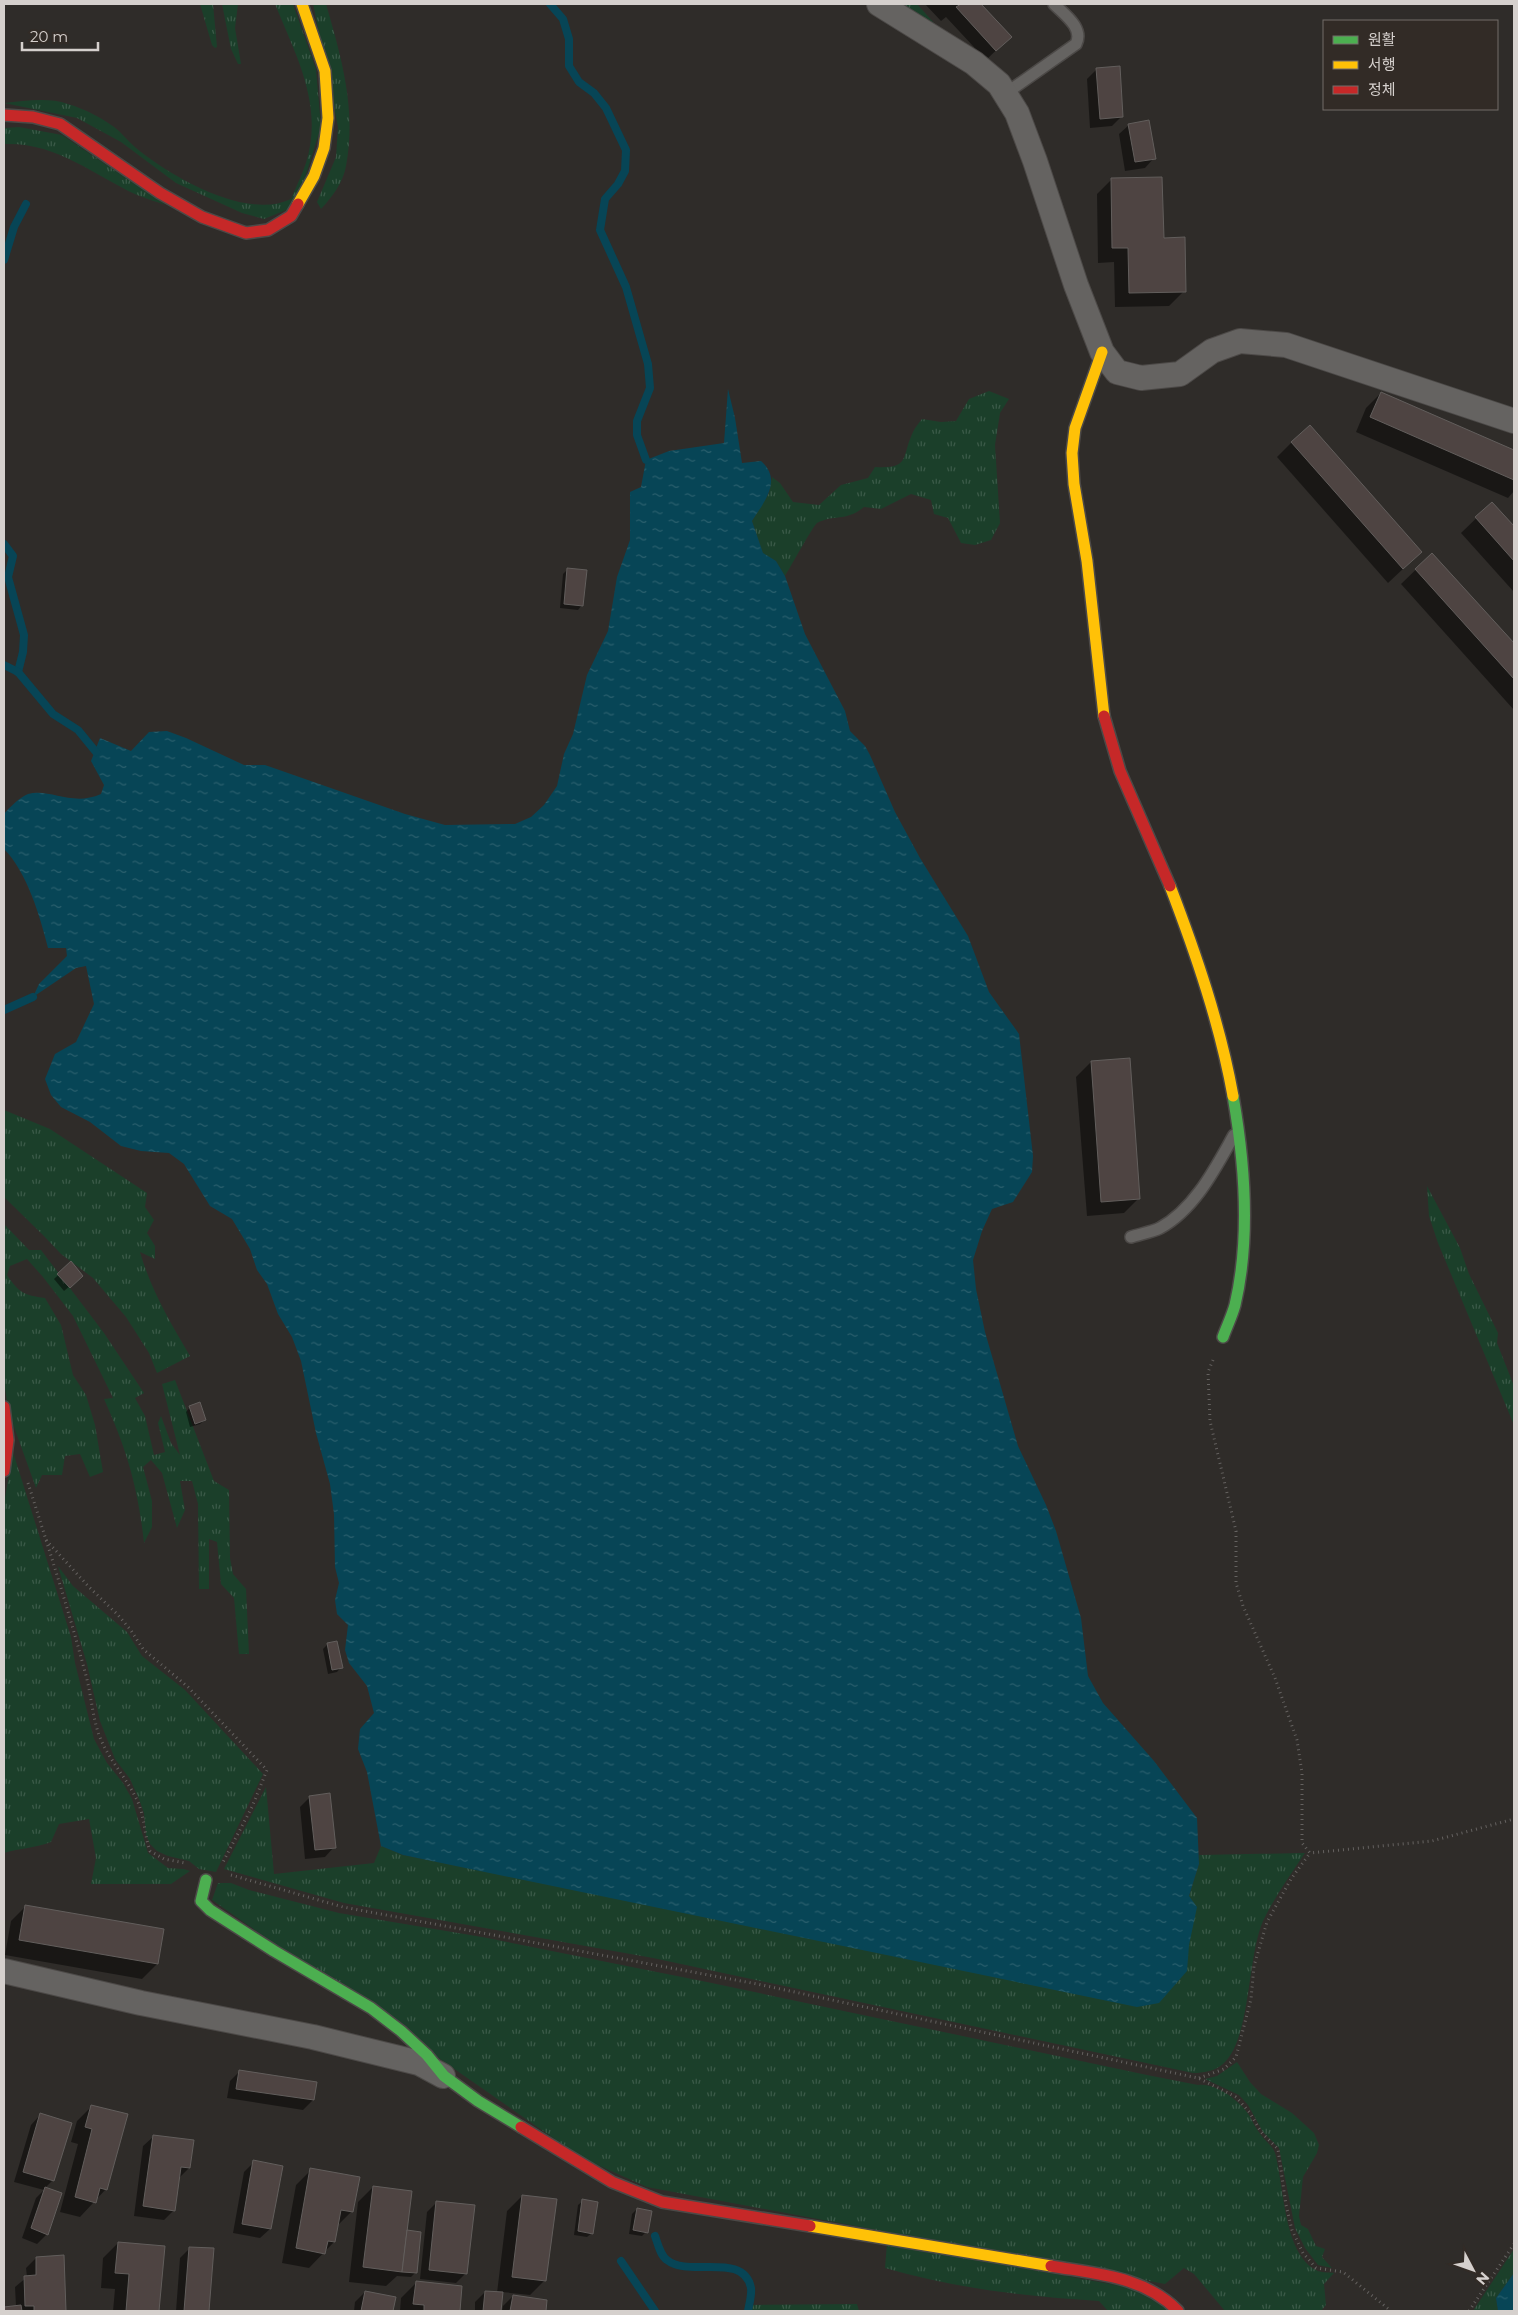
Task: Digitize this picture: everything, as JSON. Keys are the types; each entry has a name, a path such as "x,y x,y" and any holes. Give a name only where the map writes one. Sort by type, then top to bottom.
{"street":[{"path":"4,115 33,116 60,124 160,193 202,217 246,233 268,230 290,216 314,176 324,148 328,118 325,70 302,4"},
{"path":"879,4 974,62 999,84 1017,114 1032,153 1076,285 1102,352 1117,372 1141,378 1180,374 1212,351 1240,341 1286,345 1514,421"},
{"path":"1102,352 1073,440 1074,480 1087,561 1103,716 1116,760 1160,862 1204,985 1224,1057 1237,1129 1243,1167 1244,1236 1236,1302 1223,1337"},
{"path":"4,1407 8,1440 4,1471"},
{"path":"206,1880 201,1900 210,1910 274,1951 371,2008 401,2031 444,2076"},
{"path":"4,1972 313,2037 419,2063 444,2076 478,2101 612,2182 662,2202 1034,2263 1127,2281 1157,2293 1178,2311"}],"lane":[{"path":"1005,94 1076,44 1079,37 1078,29 1054,4"},
{"path":"1131,1237 1159,1229 1177,1217 1221,1159 1237,1129"}],"path":[{"path":"1223,1337 1208,1372 1208,1396 1216,1450 1236,1531 1236,1583 1243,1606 1275,1678 1297,1740 1302,1773 1302,1843 1310,1853"},
{"path":"27,1478 86,1673 99,1734 110,1758 124,1776 138,1802 144,1819 144,1834 150,1851 164,1859 190,1864 206,1880 218,1872 252,1807 267,1770 188,1687 143,1649 117,1614 89,1588 46,1540"},
{"path":"1198,2078 1224,2069 1236,2057 1251,1999 1254,1966 1267,1922 1291,1880 1310,1853 1432,1841 1514,1819"},
{"path":"218,1872 343,1908 757,1984 1198,2078 1236,2097 1250,2113 1261,2132 1278,2149 1286,2205 1292,2230 1303,2253 1316,2268 1343,2272 1391,2311"},
{"path":"1469,2311 1514,2244"}],"green space":[{"path":"200,4 213,4 217,47 215,48 212,45"},
{"path":"222,4 238,4 235,28 241,64 238,64 231,49"},
{"path":"275,4 293,4 316,69 321,127 296,206 264,219 242,213 176,183 121,142 77,118 4,103 36,100 68,104 101,119 119,131 132,145 173,174 213,193 233,200 254,204 273,204 291,199 306,163 311,142 312,121 310,101 299,62"},
{"path":"313,4 326,4 346,84 350,125 345,172 337,189 321,209 317,202 336,157 338,127"},
{"path":"896,4 917,4 934,23"},
{"path":"19,127 62,135 166,205 137,195 57,154 40,148 4,144 4,128"},
{"path":"989,391 1009,399 1000,413 995,445 1000,523 991,540 975,545 961,543 948,518 934,514 931,500 911,494 881,509 864,507 851,515 823,520 817,523 785,576 776,561 763,554 752,521 769,493 772,477 780,483 793,502 819,505 841,485 868,478 875,467 894,466 900,463 903,460 914,430 922,419 941,422 956,421 969,399"},
{"path":"4,1110 50,1129 147,1193 145,1207 154,1220 147,1233 155,1246 155,1259 140,1252 155,1293 190,1356 157,1373 149,1353 126,1317 93,1278 61,1254 4,1197"},
{"path":"1427,1186 1460,1248 1469,1274 1498,1333 1497,1343 1514,1386 1514,1425 1438,1243 1429,1216"},
{"path":"4,1224 29,1250 41,1250 104,1333 144,1393 135,1398 145,1416 154,1455 165,1452 158,1423 161,1416 171,1443 180,1455 162,1384 175,1380 214,1481 229,1490 230,1558 233,1574 246,1589 249,1654 239,1654 234,1598 221,1584 217,1542 209,1539 209,1589 199,1589 198,1504 192,1481 180,1481 185,1510 177,1528 162,1473 151,1460 143,1467 152,1501 152,1527 144,1543 135,1487 125,1452 104,1399 113,1398 73,1316 27,1259 10,1266 7,1275 15,1286 23,1292 45,1298 61,1325 73,1375 86,1395 95,1425 103,1472 90,1477 80,1454 65,1456 62,1475 42,1475 36,1488 9,1413 4,1383"},
{"path":"13,1452 71,1637 75,1663 94,1739 107,1763 123,1783 132,1799 148,1853 168,1868 190,1871 171,1884 91,1884 96,1858 89,1819 59,1824 51,1842 4,1853 4,1503"},
{"path":"58,1566 73,1586 127,1632 142,1656 185,1690 263,1774 216,1872 199,1869 189,1861 168,1856 157,1851 150,1844 146,1835 144,1813 139,1799 130,1779 115,1759 100,1721 87,1664"},
{"path":"266,1787 274,1874 374,1863 381,1846 403,1855 562,1887 1187,1971 1189,1896 1199,1864 1199,1855 1305,1853 1277,1895 1263,1921 1254,1955 1244,2016 1233,2051 1224,2063 1217,2068 1193,2073 653,1958 344,1903 224,1869"},
{"path":"218,1883 231,1883 249,1890 339,1913 482,1937 1212,2087 1233,2098 1245,2109 1259,2133 1274,2150 1286,2217 1297,2249 1305,2261 1316,2270 1334,2273 1324,2284 1326,2305 1321,2311 1225,2311 1194,2274 1184,2268 1165,2284 647,2187 582,2158 212,1900"},
{"path":"1237,2062 1250,2082 1261,2094 1292,2113 1314,2133 1319,2145 1317,2153 1303,2177 1299,2216 1301,2225 1308,2229 1316,2246 1325,2249 1322,2257 1332,2268 1318,2265 1305,2248 1295,2228 1279,2148 1263,2132 1248,2105 1239,2095 1205,2079 1217,2076"},
{"path":"887,2243 1132,2288 1172,2311 1108,2311 1099,2301 991,2290 911,2275 885,2268"},
{"path":"1514,2249 1514,2273 1496,2298 1498,2311 1473,2311"},
{"path":"857,2304 859,2311 746,2311 748,2305"}],"water":[{"path":"728,389 742,463 761,461 771,476 766,499 752,521 763,553 776,561 785,576 805,634 845,711 850,731 865,746 895,812 920,858 968,936 989,992 1019,1034 1033,1156 1032,1172 1013,1202 992,1209 982,1231 973,1260 976,1289 985,1332 1018,1446 1056,1531 1081,1618 1088,1676 1103,1703 1154,1761 1197,1818 1199,1864 1189,1896 1197,1907 1189,1945 1187,1971 1159,2003 1137,2007 403,1855 381,1846 367,1772 358,1749 360,1729 374,1713 367,1686 349,1663 345,1650 348,1625 337,1614 335,1600 339,1583 335,1567 334,1514 330,1484 316,1433 301,1361 292,1337 278,1314 267,1284 257,1270 250,1249 232,1219 210,1206 184,1164 169,1153 141,1151 121,1146 90,1122 61,1107 51,1095 45,1079 55,1054 76,1042 94,1004 86,966 76,968 33,997 39,984 67,956 66,948 48,948 32,895 19,870 4,849 4,814 9,808 28,794 45,793 80,799 101,794 104,785 91,761 100,738 131,751 149,732 167,731 244,765 265,765 405,814 445,825 515,824 531,817 544,805 557,786 564,754 573,734 587,675 608,631 617,577 630,540 630,492 641,487 646,460 669,451 724,443"},
{"path":"1514,2273 1514,2311 1498,2311 1496,2298"}],"building":[{"path":"961,4 981,4 1012,37 996,51 956,7"},
{"path":"1120,66 1123,117 1100,119 1096,68"},
{"path":"1149,120 1156,159 1135,162 1128,124"},
{"path":"1162,177 1164,238 1185,237 1186,292 1129,293 1128,248 1112,248 1111,178"},
{"path":"1381,392 1514,450 1514,480 1370,417"},
{"path":"1310,425 1422,552 1403,569 1291,442"},
{"path":"1492,502 1514,526 1514,561 1475,517"},
{"path":"1432,553 1514,643 1514,679 1415,569"},
{"path":"567,568 587,570 583,606 564,604"},
{"path":"1130,1058 1140,1199 1101,1202 1091,1061"},
{"path":"71,1261 83,1276 70,1288 57,1274"},
{"path":"200,1402 206,1420 195,1424 189,1406"},
{"path":"337,1641 343,1668 332,1670 327,1643"},
{"path":"330,1793 336,1848 315,1850 309,1796"},
{"path":"25,1905 164,1929 158,1964 19,1940"},
{"path":"239,2070 317,2082 314,2100 236,2089"},
{"path":"91,2105 128,2114 107,2190 100,2188 96,2203 75,2197 92,2129 85,2127"},
{"path":"40,2113 72,2123 54,2181 23,2172"},
{"path":"153,2135 194,2140 190,2168 181,2167 175,2211 143,2206"},
{"path":"253,2160 283,2166 271,2229 242,2224"},
{"path":"310,2168 360,2177 353,2212 341,2210 335,2242 328,2241 325,2254 296,2248"},
{"path":"373,2186 412,2191 402,2272 363,2267"},
{"path":"45,2187 62,2193 48,2235 31,2228"},
{"path":"522,2195 557,2199 546,2281 512,2277"},
{"path":"582,2199 598,2202 593,2234 578,2231"},
{"path":"436,2201 475,2205 467,2274 429,2270"},
{"path":"637,2208 652,2211 648,2233 633,2230"},
{"path":"407,2230 421,2232 417,2273 402,2272"},
{"path":"118,2242 165,2246 159,2311 126,2311 129,2274 115,2273"},
{"path":"189,2247 214,2248 209,2311 184,2311"},
{"path":"64,2255 66,2311 34,2311 34,2306 25,2306 24,2276 36,2275 36,2257"},
{"path":"416,2281 462,2286 460,2311 424,2311 424,2305 413,2304"},
{"path":"365,2291 396,2297 393,2311 361,2311"},
{"path":"485,2291 503,2292 501,2311 483,2311"},
{"path":"513,2295 547,2300 546,2311 510,2311"},
{"path":"21,2305 22,2311 4,2311 4,2307"}],"waterway":[{"path":"550,4 563,19 569,39 569,66 579,82 594,93 606,108 626,150 625,171 618,184 605,199 600,230 626,287 648,364 650,388 637,421 637,435 646,460"},
{"path":"4,260 14,227 26,204"},
{"path":"4,544 13,556 8,577 24,635 23,652 18,672"},
{"path":"4,665 18,672 53,714 78,730 96,752"},
{"path":"4,1010 33,997"},
{"path":"655,2236 663,2255 667,2260 677,2265 727,2268 738,2271 746,2277 751,2288 748,2311"},
{"path":"621,2261 655,2311"}],"traffic: fast":[{"path":"1223,1337 1235,1305 1240,1279 1245,1227 1241,1148 1233,1096"},
{"path":"206,1880 201,1901 210,1910 274,1951 371,2008 401,2031 427,2055 444,2076 478,2101 521,2127"}],"traffic: slow":[{"path":"298,204 314,176 324,148 328,118 325,71 302,4"},
{"path":"1102,352 1075,428 1072,453 1074,484 1087,561 1104,716"},
{"path":"1170,886 1206,990 1228,1069 1233,1096"},
{"path":"810,2226 1051,2266"}],"traffic: jam":[{"path":"4,115 33,117 60,124 160,193 202,217 246,233 268,230 291,216 298,204"},
{"path":"1104,716 1120,771 1170,886"},
{"path":"4,1407 8,1440 4,1471"},
{"path":"521,2127 612,2182 662,2202 810,2226"},
{"path":"1051,2266 1119,2278 1135,2283 1165,2299 1178,2311"}]}
